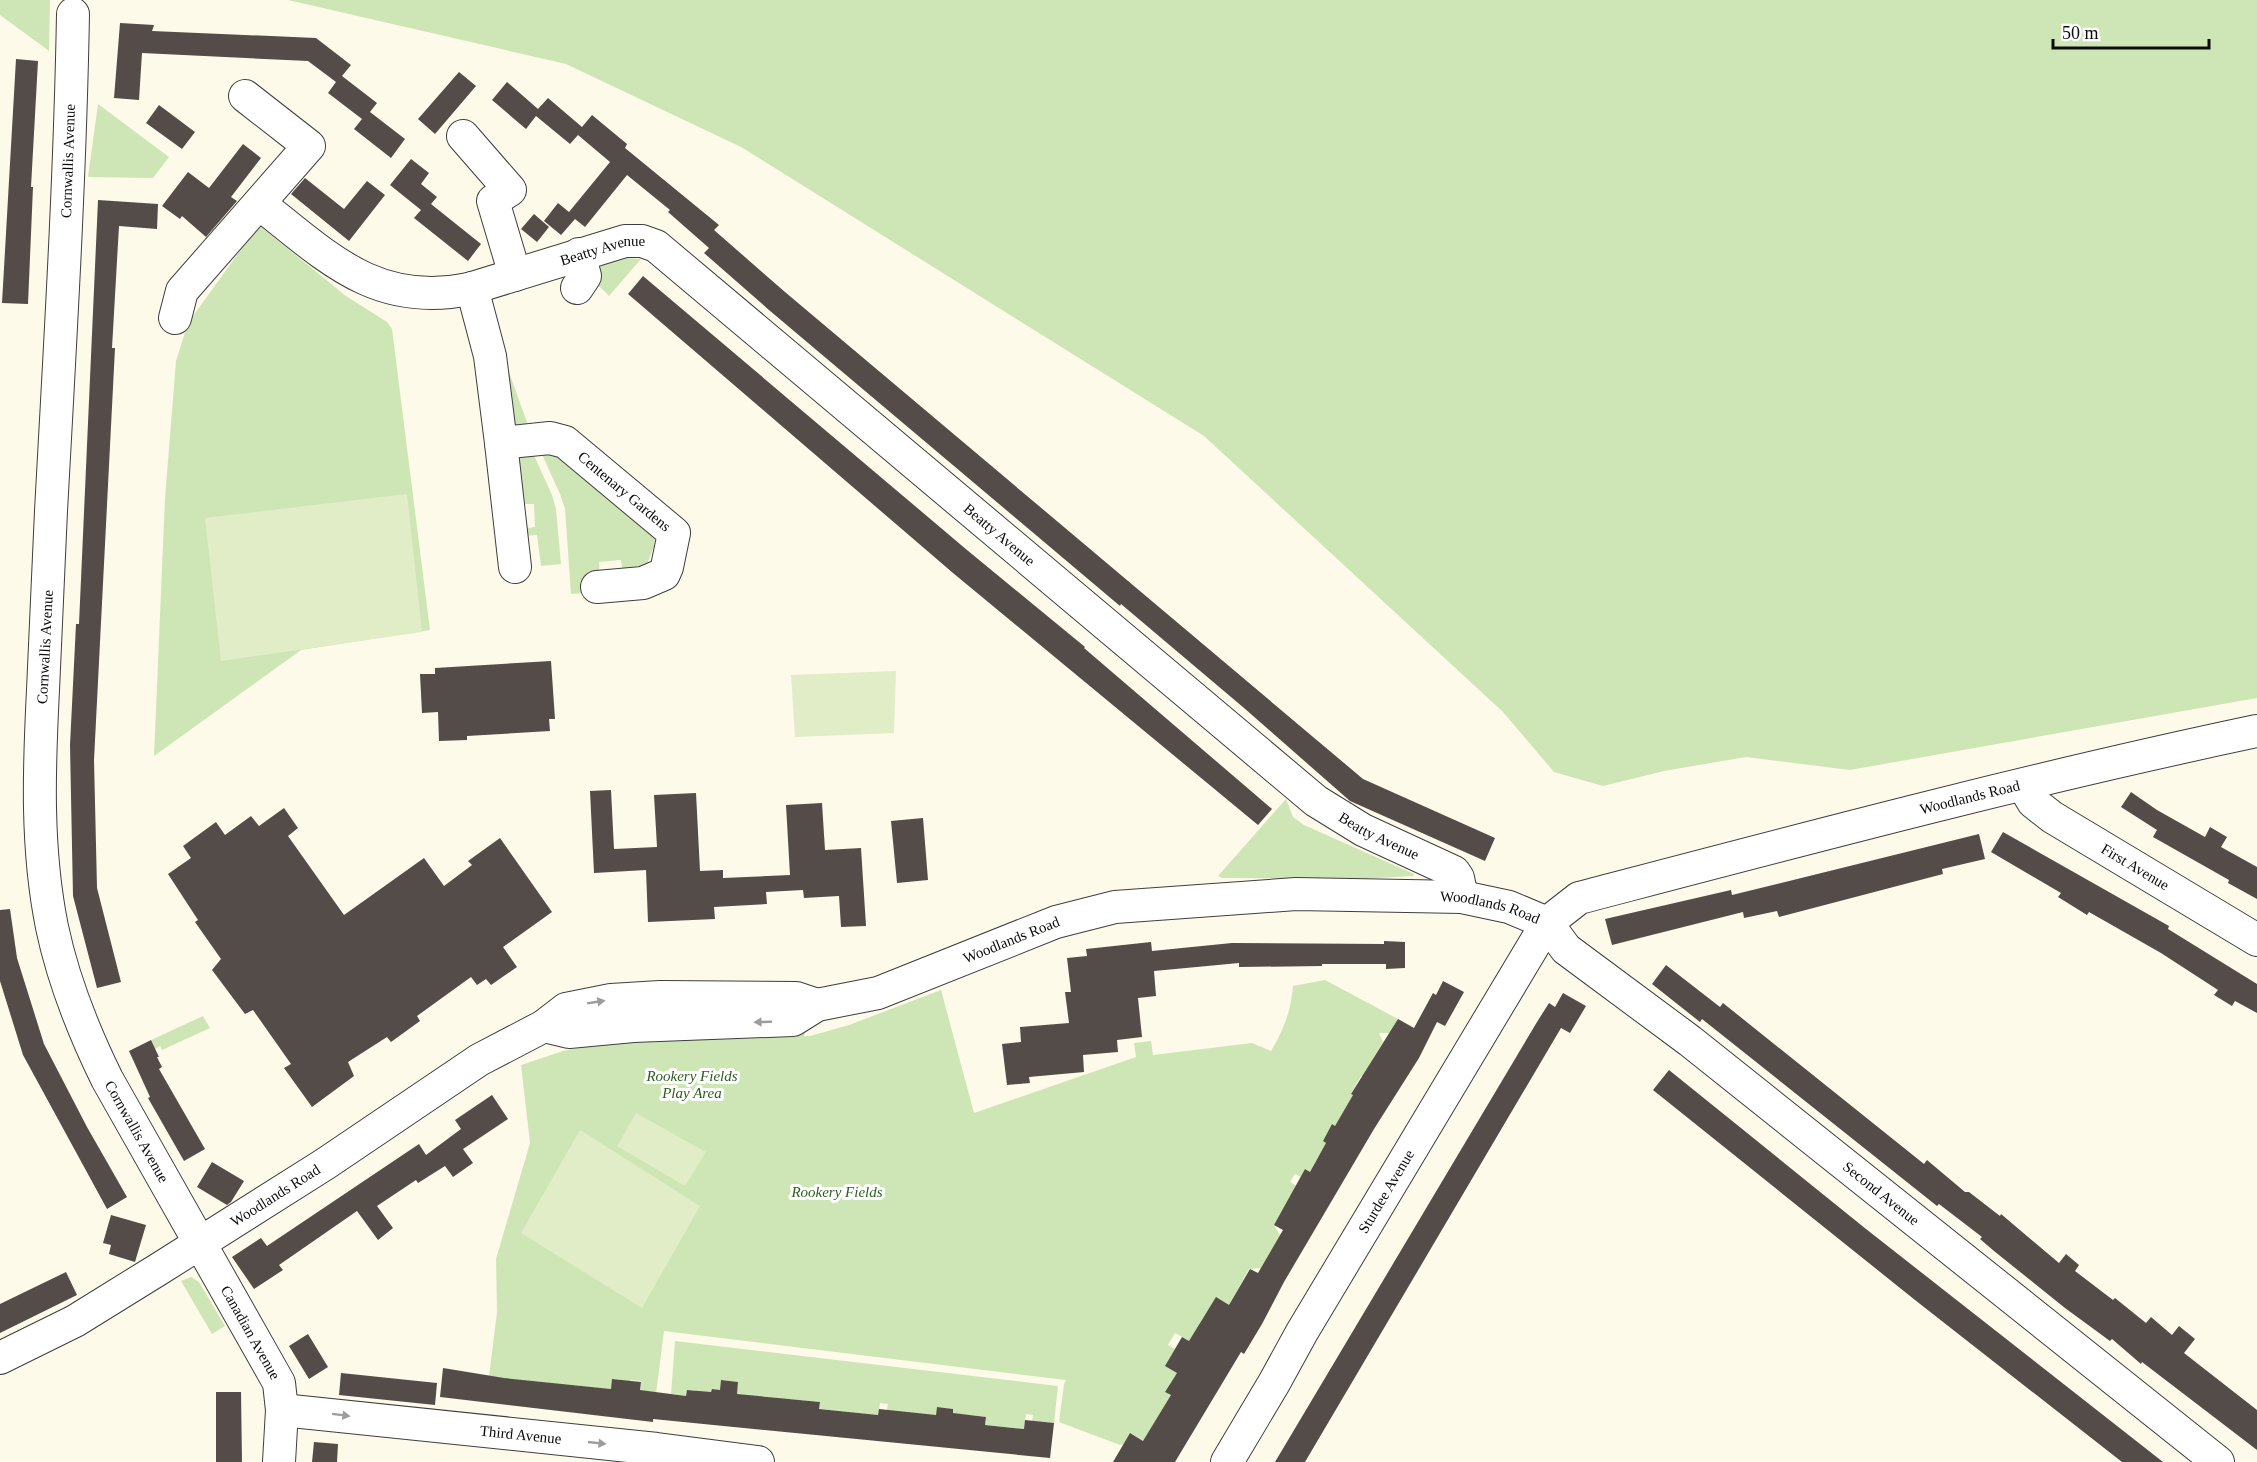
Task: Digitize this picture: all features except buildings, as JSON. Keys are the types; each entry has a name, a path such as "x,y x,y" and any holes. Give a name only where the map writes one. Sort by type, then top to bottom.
{"street":[{"name":"Cornwallis Avenue","path":"73,5 69,150 40,737 40,840 52,928 66,982 83,1030 107,1079 199,1245"},
{"path":"175,318 182,291 309,146 245,96"},
{"path":"463,136 510,189 493,201 515,275"},
{"name":"Beatty Avenue","path":"260,204 339,266 364,279 395,289 423,293 444,293 472,288 628,241 648,243 663,250 1316,801 1363,830 1454,872 1458,878 1462,897"},
{"path":"577,288 585,276 579,254"},
{"path":"472,288 490,356 515,567"},
{"name":"Centenary Gardens","path":"501,443 545,438 565,442 674,533 664,574 643,584 597,587"},
{"name":"Woodlands Road","path":"0,1358 75,1321 199,1245 325,1164 479,1060 544,1026 566,1009 611,1000 660,997 796,998 817,1005 878,993 1056,922 1115,908 1296,894 1462,897 1509,907 1546,923 1579,898 2023,785 2257,731"},
{"name":"First Avenue","path":"2023,785 2033,802 2052,817 2257,940"},
{"name":"Sturdee Avenue","path":"1227,1462 1546,923"},
{"name":"Second Avenue","path":"1546,923 1566,949 1690,1041 2217,1462"},
{"name":"Canadian Avenue","path":"199,1245 270,1365 279,1385 282,1410 279,1462"},
{"name":"Third Avenue","path":"282,1410 657,1449 751,1462"}],"green space":[{"path":"0,0 50,0 49,51 0,15"},
{"path":"288,0 2257,0 2257,698 1850,770 1746,757 1664,771 1603,786 1554,772 1503,712 1204,436 741,147 566,64"},
{"path":"98,104 169,157 153,178 88,177"},
{"path":"261,227 346,296 387,322 392,329 430,630 301,650 154,756 165,498 176,361 188,323 255,230"},
{"path":"624,258 641,259 609,296 595,282 595,266"},
{"path":"504,358 528,425 515,429"},
{"path":"554,447 655,536 654,546 646,567 623,576 621,560 599,562 600,578 596,592 571,594 565,509 539,448"},
{"path":"533,453 556,509 561,564 541,566 537,535 521,536 520,529 535,527 534,504 518,504 516,457"},
{"path":"407,494 422,632 221,661 205,518"},
{"path":"896,671 894,733 795,737 791,675"},
{"path":"1286,799 1293,817 1304,825 1414,874 1413,876 1360,879 1222,878 1218,876"},
{"name":"Rookery Fields","path":"1325,980 1398,1019 1390,1033 1379,1033 1383,1042 1372,1060 1380,1065 1370,1080 1361,1076 1351,1093 1359,1098 1335,1126 1332,1124 1323,1141 1333,1146 1318,1157 1313,1166 1318,1169 1315,1175 1305,1169 1301,1177 1295,1174 1290,1182 1305,1191 1284,1208 1274,1225 1280,1235 1261,1268 1249,1269 1230,1303 1238,1308 1205,1315 1201,1321 1202,1348 1175,1333 1168,1345 1175,1349 1170,1357 1202,1375 1175,1376 1165,1392 1174,1397 1144,1441 1130,1433 1124,1444 1120,1445 1059,1422 1066,1380 664,1331 656,1394 640,1392 641,1381 630,1380 628,1391 621,1380 613,1379 611,1389 489,1377 497,1312 496,1259 530,1143 521,1065 563,1051 613,1041 805,1032 804,1036 810,1036 849,1025 941,990 974,1113 1136,1057 1134,1043 1151,1041 1153,1055 1252,1043 1271,1051 1286,1020 1293,986"},
{"path":"203,1016 210,1028 162,1050 160,1046 155,1049 151,1040"},
{"path":"636,1113 706,1152 685,1186 617,1146"},
{"path":"580,1130 700,1206 642,1308 521,1233"},
{"path":"191,1277 199,1282 225,1326 212,1334 181,1281"},
{"path":"675,1341 1058,1386 1054,1423 1032,1422 1033,1415 1026,1414 1024,1429 985,1425 986,1417 970,1415 952,1417 953,1409 937,1407 936,1420 887,1410 888,1404 880,1403 878,1415 819,1409 820,1402 787,1399 770,1405 770,1397 756,1396 736,1401 738,1382 722,1380 720,1390 712,1389 711,1399 694,1390 687,1390 686,1396 671,1394"}],"park label":[{"name":"Rookery Fields Play Area","path":"692,1084"}]}
